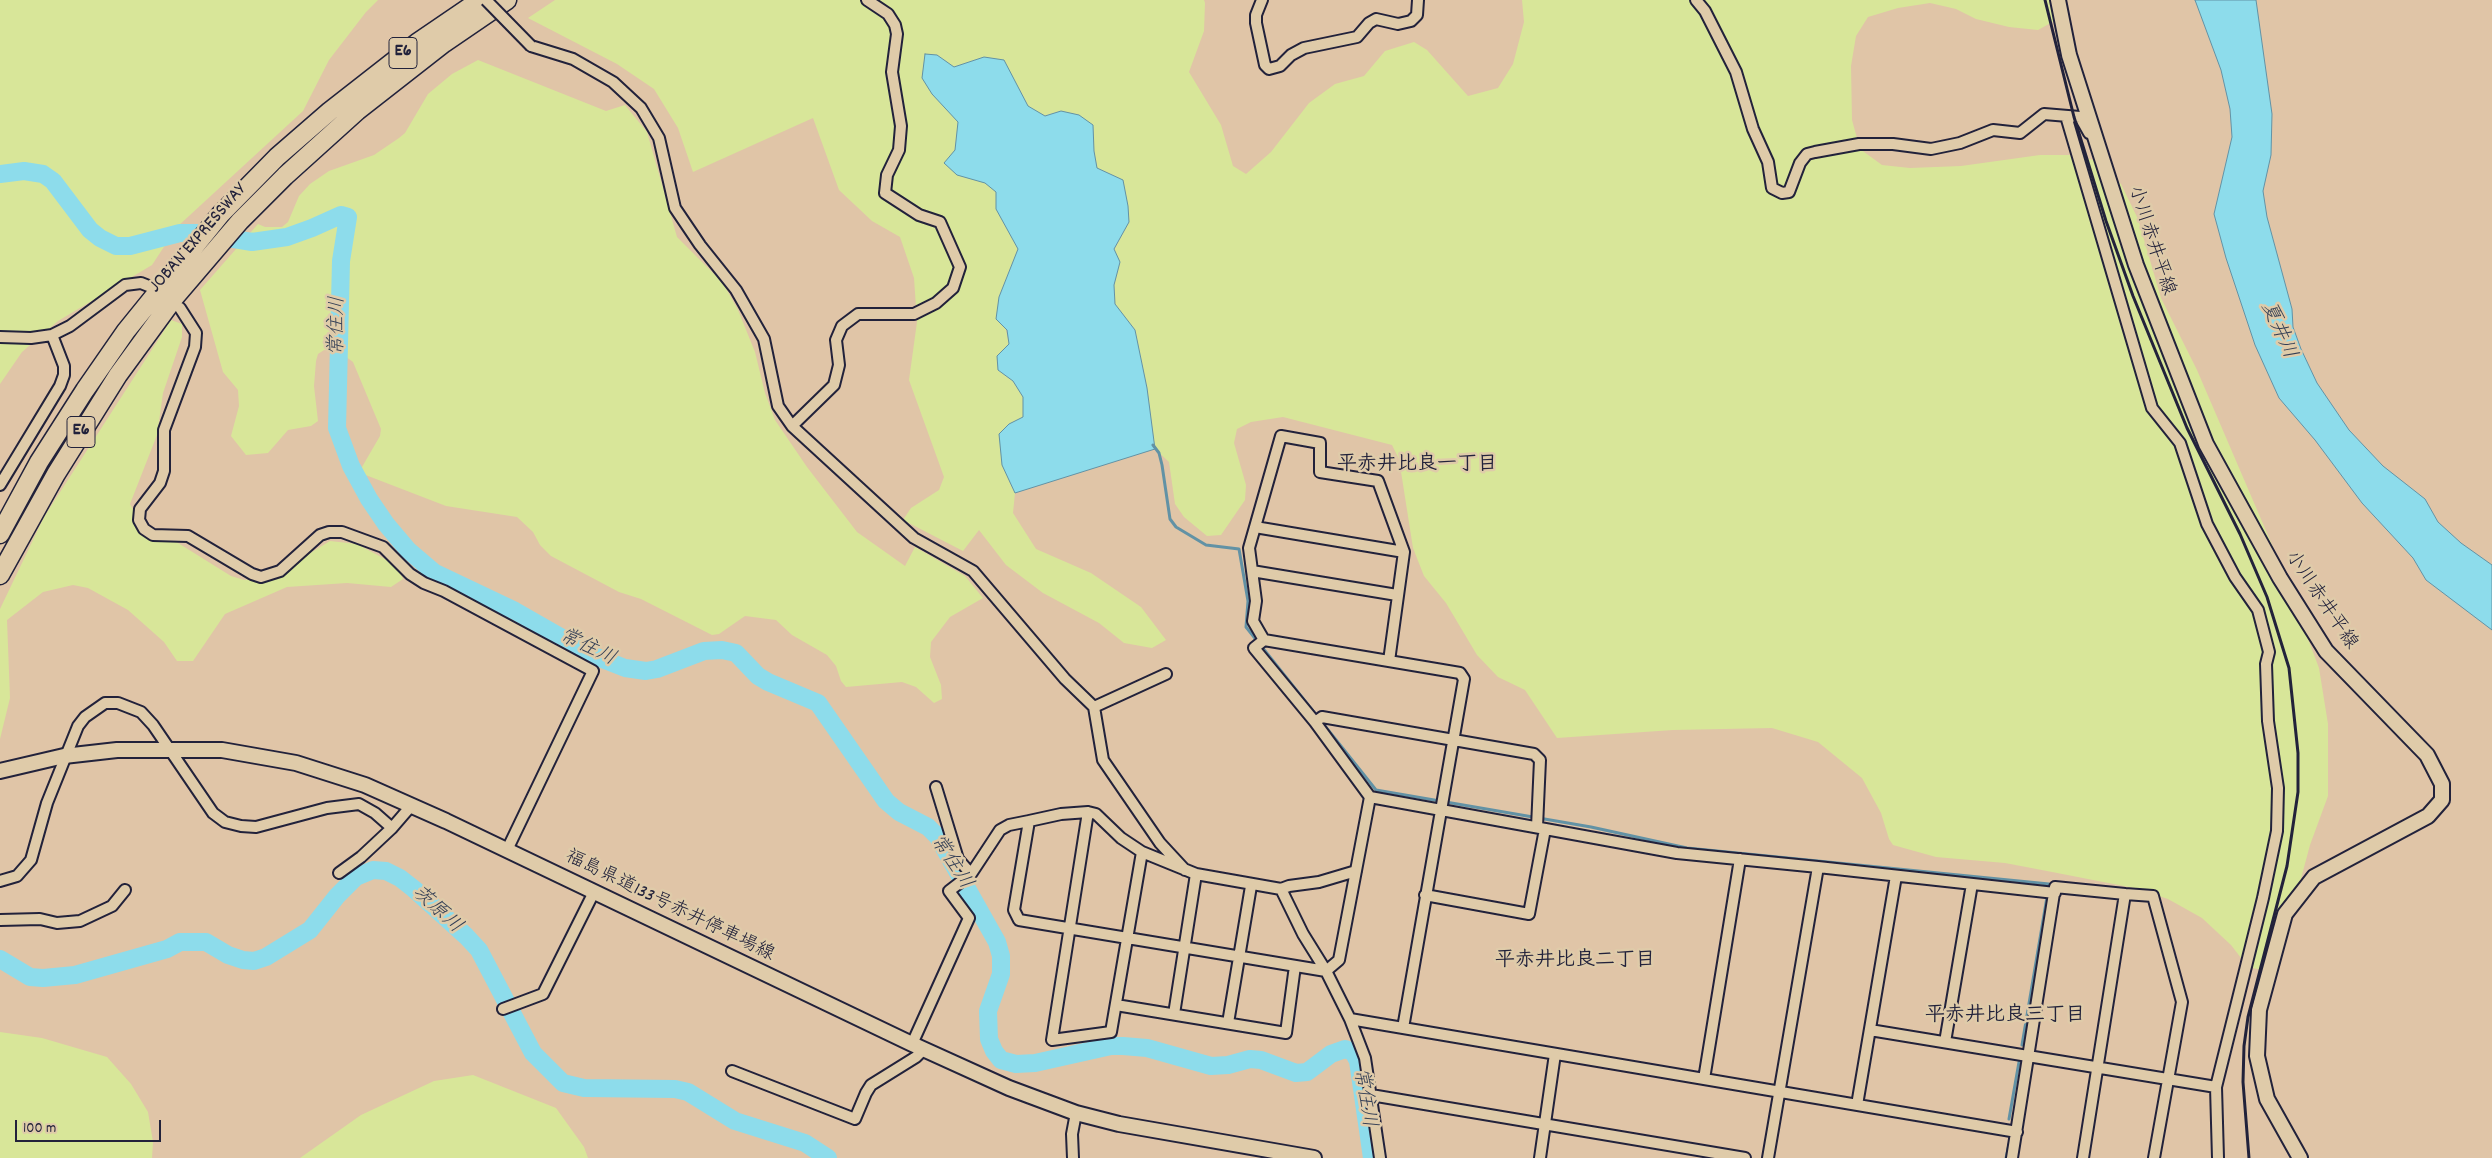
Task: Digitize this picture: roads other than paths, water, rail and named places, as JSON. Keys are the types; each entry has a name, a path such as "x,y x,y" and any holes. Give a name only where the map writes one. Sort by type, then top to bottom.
{"highway":[{"name":"JOBAN EXPRESSWAY","path":"0,534 39,462 85,390 126,332 170,275 249,185 330,112 417,43 480,0"},
{"name":"JOBAN EXPRESSWAY","path":"0,575 86,424 118,375 178,303 240,221 292,169 357,111 444,43 507,0"}],"main road":[{"name":"小川赤井平線","path":"2058,0 2069,56 2136,265 2206,444 2280,578 2326,651 2427,755 2442,784 2442,800 2428,816 2314,877 2285,914 2259,1010 2257,1056 2267,1099 2300,1158"},
{"name":"福島県道133号赤井停車場線","path":"0,771 64,756 116,750 222,750 296,763 365,785 412,806 1009,1088 1076,1113 1119,1124 1210,1142 1314,1158"}],"street":[{"path":"486,0 531,46 573,59 613,82 641,108 659,138 675,208 700,245 736,290 764,339 778,406 792,426 914,538 973,571 1065,679 1094,707 1103,760 1160,843 1185,870"},
{"path":"792,426 834,384 839,365 836,340 842,326 858,314 914,314 936,303 954,288 960,267 940,222 919,215 885,193 887,175 899,150 898,103 892,72 897,34 895,25 888,14 867,0"},
{"path":"1262,0 1256,15 1256,23 1265,65 1269,69 1280,66 1291,55 1304,48 1357,38 1369,23 1376,19 1398,24 1411,21 1417,15 1418,0"},
{"path":"1696,0 1705,11 1736,72 1753,129 1768,162 1772,188 1782,193 1789,192 1800,163 1807,154 1858,144 1893,144 1931,149 1960,143 1993,130 2020,133 2044,114 2080,118 2092,138 2098,142"},
{"path":"2066,116 2152,408 2180,443 2207,524 2235,577 2258,610 2269,652 2266,664 2268,721 2278,788 2277,831 2263,898 2216,1087 2218,1158"},
{"path":"0,337 31,338 52,335 70,326 125,286 141,283 151,287"},
{"path":"178,303 196,333 195,347 164,430 164,471 160,483 140,508 139,520 144,529 153,535 188,536 252,574 261,576 280,571 320,535 329,532 342,532 383,547 410,574 424,583 444,591 593,671 507,850"},
{"path":"0,486 60,386 64,375 64,366 52,335"},
{"path":"1261,643 1252,621 1256,601 1248,548 1281,436 1320,443 1320,472 1378,481 1404,552 1389,660"},
{"path":"1255,527 1404,552"},
{"path":"1252,571 1397,594"},
{"path":"1029,822 1014,910 1019,920 1326,971 1339,960 1370,796 1318,720 1254,648 1261,643 1389,660 1460,673 1464,680 1403,1028"},
{"path":"1094,707 1166,674"},
{"path":"0,882 17,876 31,860 47,802 64,756 85,717 105,703 118,703 140,712 153,725 213,813 225,822 256,827 327,808 359,804 375,813 392,828"},
{"path":"1318,720 1534,754 1540,760 1539,823 1529,914 1425,896"},
{"path":"936,787 958,859 969,876"},
{"path":"1370,796 1441,804 1677,853 2055,893"},
{"path":"339,873 361,857 412,806"},
{"path":"1088,812 1052,1040 1111,1032 1142,852"},
{"path":"732,1071 855,1119 871,1086 916,1056 918,1046 969,918 949,891 969,876 1000,830 1061,814 1088,812 1096,814 1120,838 1142,852 1196,874 1251,886 1281,890 1289,886 1319,882 1356,871"},
{"path":"1704,1079 1740,859"},
{"path":"1768,1158 1818,867"},
{"path":"1174,1014 1196,874"},
{"path":"1857,1105 1896,876"},
{"path":"1945,1042 1972,884"},
{"path":"1228,1024 1251,886"},
{"path":"2012,1158 2055,887 2153,896 2182,1002 2154,1158"},
{"path":"0,920 40,919 57,924 80,921 112,906 126,890"},
{"path":"1281,890 1303,934 1326,971 1350,1019 1365,1058 1380,1158"},
{"path":"503,1009 544,994 594,892"},
{"path":"2084,1158 2125,894"},
{"path":"1116,1004 1286,1033 1295,966"},
{"path":"1350,1019 2017,1132"},
{"path":"1870,1030 2216,1087"},
{"path":"1540,1158 1555,1054"},
{"path":"1371,1095 1745,1158"},
{"path":"1073,1158 1072,1134 1076,1113"}],"water":[{"name":"夏井川","path":"2195,0 2256,0 2272,114 2271,155 2263,191 2267,217 2292,309 2293,327 2301,349 2317,383 2349,430 2383,466 2425,499 2438,522 2461,543 2492,565 2492,630 2426,580 2413,558 2362,503 2315,440 2279,398 2255,345 2226,258 2214,214 2232,137 2230,109 2221,70"},
{"path":"925,54 937,55 954,67 984,57 1004,60 1028,106 1045,116 1061,111 1079,115 1093,125 1097,168 1123,180 1128,206 1129,222 1114,249 1120,262 1114,285 1115,304 1135,330 1147,388 1155,449 1015,493 1002,465 999,434 1009,424 1023,417 1023,397 1013,381 998,370 997,356 1009,344 1007,330 996,319 999,297 1018,249 996,209 996,192 985,183 957,175 944,163 955,150 958,122 932,94 922,78"}],"waterway":[{"name":"常住川","path":"0,174 24,171 43,174 53,181 90,230 100,238 116,246 130,246 180,233 198,233 252,242 287,237 341,215 348,217 341,261 337,428 351,466 369,499 386,524 408,550 435,573 515,611 592,655 625,668 646,671 657,669 704,651 722,650 736,653 758,676 768,682 818,703 886,801 899,812 928,827 938,837 997,942 1001,956 1001,974 988,1011 989,1039 994,1051 1001,1060 1016,1064 1035,1063 1111,1046 1123,1046 1147,1048 1211,1066 1228,1065 1250,1059 1261,1060 1296,1073 1307,1072 1331,1054 1345,1049 1353,1052 1358,1061 1372,1158"},
{"path":"1153,445 1159,453 1162,465 1170,519 1176,527 1206,545 1239,549 1248,601 1246,627 1376,790 1591,827 1687,848 2049,884 2049,886"},
{"name":"茨原川","path":"0,959 30,977 43,978 75,975 167,949 180,942 206,942 228,955 254,961 266,957 310,930 337,896 356,877 373,870 386,871 400,878 414,889 479,950 533,1053 563,1083 584,1088 675,1089 688,1092 735,1121 805,1143 828,1158"},
{"path":"2022,1045 2047,897"},
{"path":"2009,1119 2019,1062"},
{"path":"2006,1158 2009,1144"}],"railway":[{"path":"2045,0 2074,117 2106,221 2133,296 2187,428 2240,534 2267,597 2289,668 2298,753 2298,792 2287,866 2248,1017 2244,1046 2243,1082 2249,1158"}],"district":[{"name":"平赤井比良一丁目","path":"1417,466"},
{"name":"平赤井比良二丁目","path":"1575,962"},
{"name":"平赤井比良三丁目","path":"2005,1017"}]}
